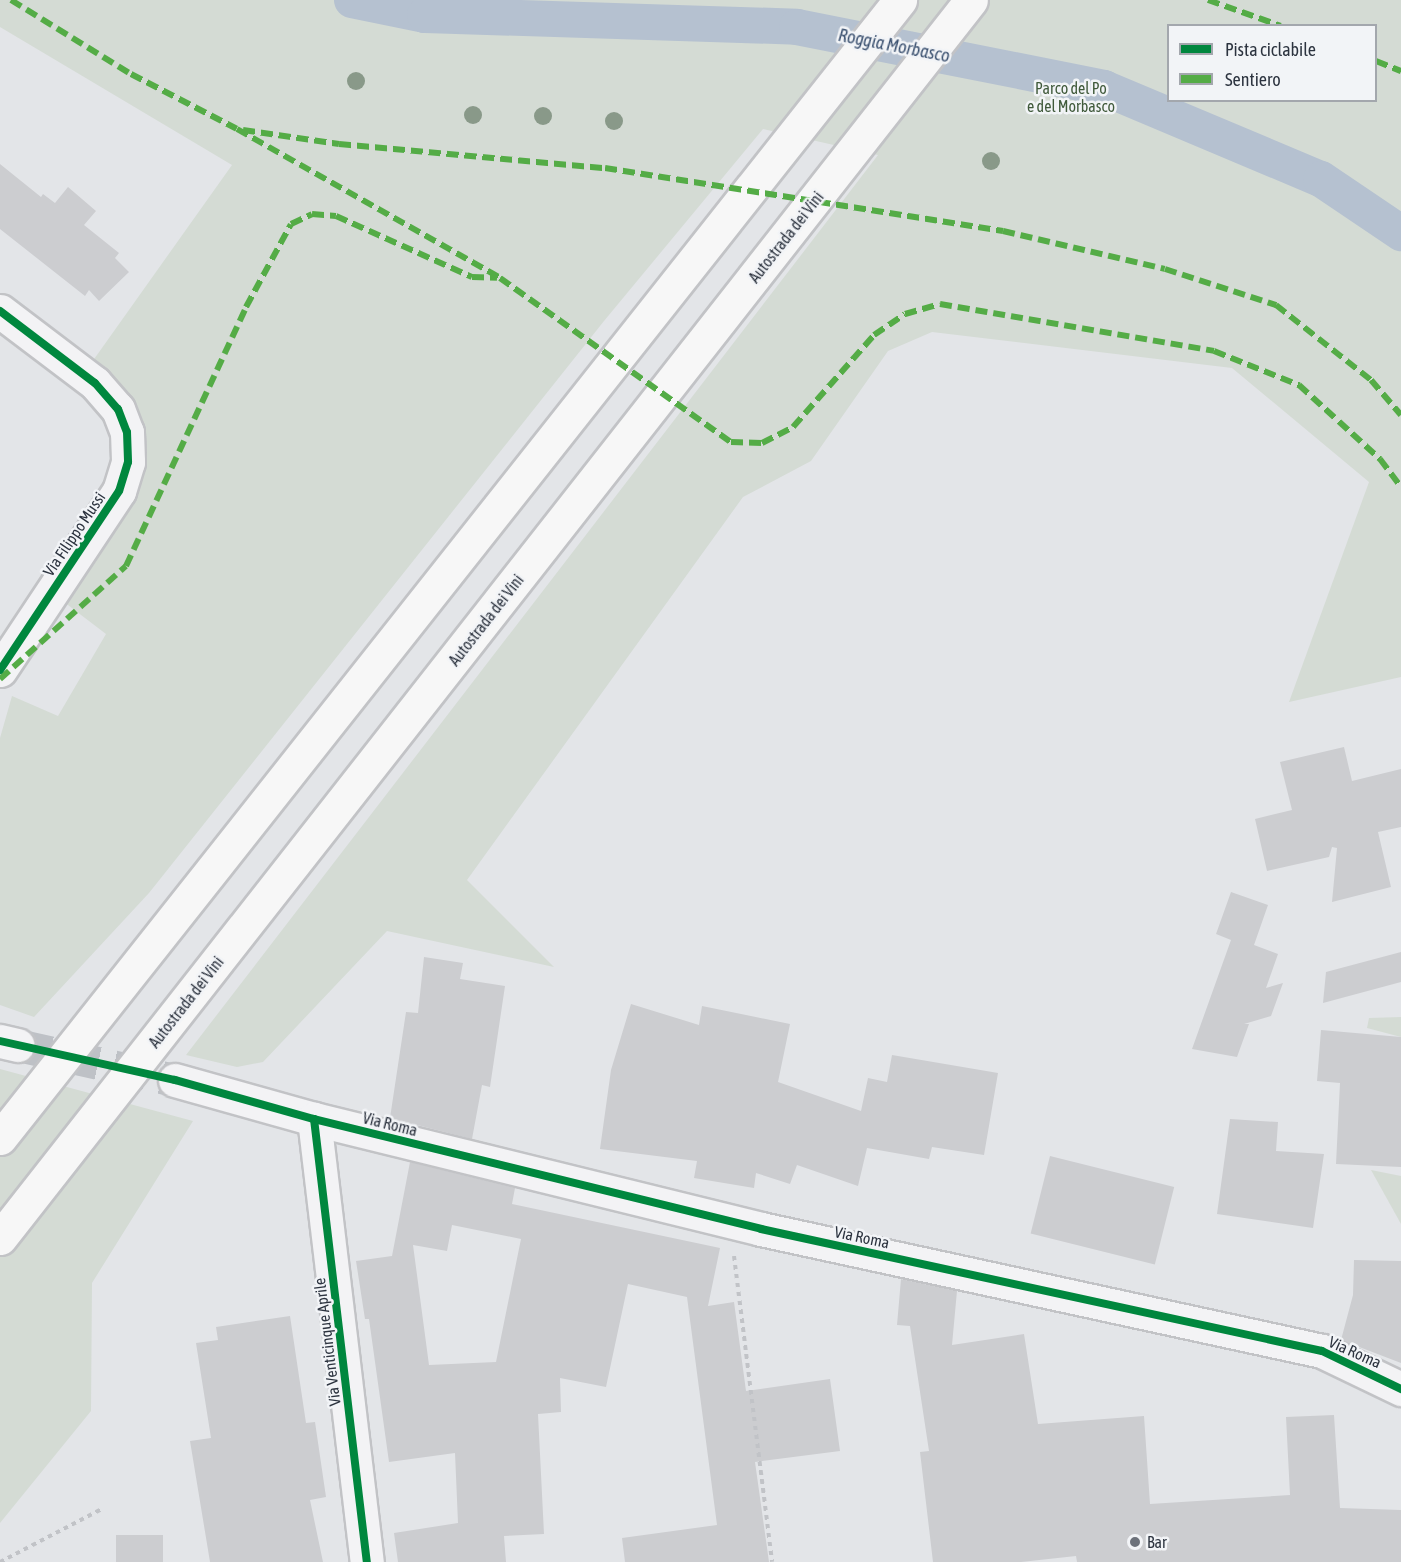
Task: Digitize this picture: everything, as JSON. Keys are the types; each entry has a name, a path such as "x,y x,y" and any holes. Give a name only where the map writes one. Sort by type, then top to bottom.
{"highway":[{"path":"0,1138 738,209 900,0"},
{"name":"Autostrada dei Vini","path":"0,1239 971,0"}],"street":[{"name":"Via Filippo Mussi","path":"0,310 95,383 118,409 127,432 128,462 119,491 0,670"},
{"name":"Via Roma","path":"175,1080 314,1119 761,1229 1322,1351 1401,1389"},
{"name":"Via Venticinque Aprile","path":"314,1119 367,1562"}],"path":[{"path":"761,1229 755,1255 734,1253 772,1562"},
{"path":"0,1562 102,1509"}],"green space":[{"name":"Parco del Po e del Morbasco","path":"0,0 1401,0 1401,677 1289,702 1369,482 1232,368 932,332 888,351 811,461 743,497 467,880 554,967 387,931 263,1062 237,1067 186,1055 878,155 763,129 604,321 149,893 34,1017 0,1005 0,738 12,696 58,716 106,634 64,602 138,487 140,428 117,382 92,362 232,165 0,27"},
{"path":"1401,1017 1401,1037 1367,1028 1369,1018"},
{"path":"0,1069 193,1121 92,1283 91,1411 0,1523"},
{"path":"1371,1170 1401,1176 1401,1224"}],"building":[{"path":"0,164 41,197 43,194 55,203 68,187 96,211 84,225 119,253 115,258 129,272 99,301 89,290 85,296 0,229"},
{"path":"1344,747 1352,781 1401,769 1401,827 1378,832 1391,887 1332,902 1337,848 1332,847 1329,857 1267,871 1255,819 1292,810 1280,762"},
{"path":"1231,892 1268,905 1254,945 1278,954 1266,988 1283,983 1271,1016 1244,1024 1249,1024 1237,1057 1192,1049 1231,940 1216,934"},
{"path":"1401,952 1401,982 1323,1003 1326,972"},
{"path":"424,957 463,963 460,979 505,986 490,1087 482,1085 472,1139 390,1118 406,1012 418,1013"},
{"path":"631,1004 699,1025 702,1006 790,1024 778,1082 861,1111 868,1078 887,1082 892,1055 998,1073 984,1155 932,1147 929,1159 867,1148 858,1186 797,1165 790,1184 756,1173 754,1188 694,1178 697,1161 600,1149 611,1070"},
{"path":"1321,1030 1401,1037 1401,1167 1336,1164 1340,1083 1317,1081"},
{"path":"1230,1119 1278,1122 1276,1151 1324,1154 1313,1228 1217,1214"},
{"path":"1050,1156 1174,1187 1155,1265 1031,1234"},
{"path":"410,1162 515,1188 512,1204 720,1248 708,1306 734,1302 746,1391 830,1379 840,1451 755,1462 769,1562 625,1562 622,1538 717,1525 687,1297 628,1284 606,1387 560,1378 561,1412 538,1414 544,1534 504,1536 506,1562 398,1562 394,1533 458,1523 455,1453 389,1462 369,1319 365,1319 356,1261 392,1256","holes":["452,1225 521,1239 496,1362 429,1365 413,1245 447,1251"]},
{"path":"1354,1260 1401,1261 1401,1363 1341,1340 1353,1295"},
{"path":"901,1279 957,1291 952,1345 1024,1334 1038,1424 1144,1416 1150,1504 1290,1495 1286,1417 1334,1415 1340,1508 1401,1510 1401,1562 1077,1562 1076,1556 1021,1562 933,1562 920,1452 929,1451 910,1326 897,1325"},
{"path":"290,1316 306,1423 315,1422 326,1497 310,1500 323,1562 210,1562 190,1441 211,1438 196,1343 218,1340 216,1327"},
{"path":"116,1535 163,1535 163,1562 116,1562"}],"waterway":[{"name":"Roggia Morbasco","path":"352,0 425,15 797,27 1104,88 1321,179 1401,233"}],"tunnel":[{"path":"18,1045 175,1080"}],"marked path":[{"path":"11,0 131,74 237,129 500,278 731,442 762,443 793,427 874,335 905,314 940,304 1214,351 1299,385 1380,459 1401,487"},
{"path":"1208,0 1275,24"},
{"path":"1377,61 1401,71"},
{"path":"243,130 339,144 605,168 1003,231 1165,269 1276,305 1371,380 1401,415"},
{"path":"0,679 126,566 246,307 291,224 312,214 336,216 472,277 497,278"}],"cycle path":[{"path":"0,311 95,383 118,409 127,432 128,462 119,491 0,670"},
{"path":"0,1041 175,1080 314,1119 761,1229 1322,1351 1401,1389"},
{"path":"314,1119 367,1562"}],"place":[{"name":"Bar","path":"1135,1542"}]}
